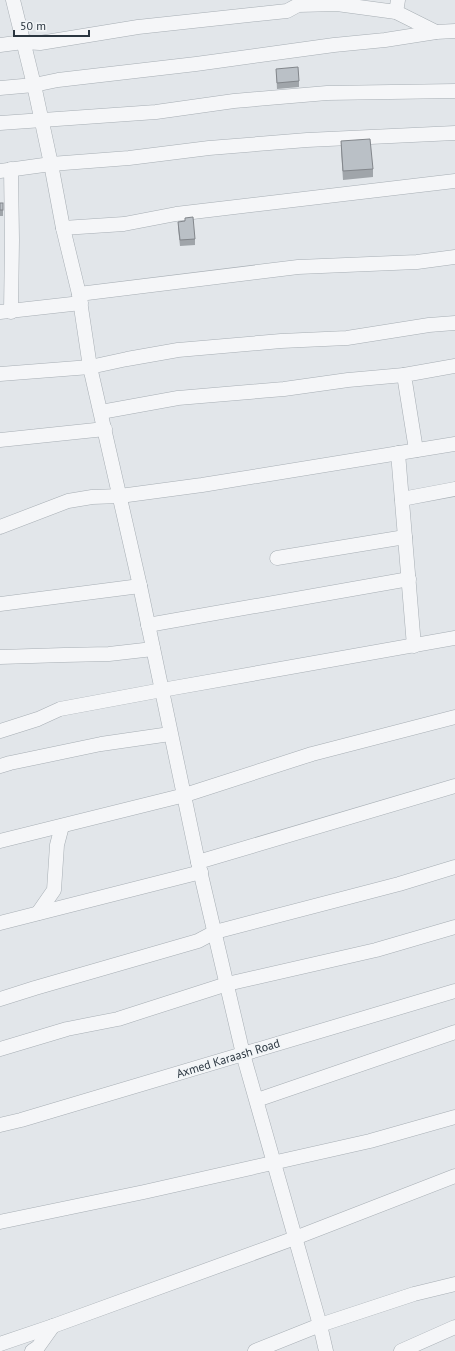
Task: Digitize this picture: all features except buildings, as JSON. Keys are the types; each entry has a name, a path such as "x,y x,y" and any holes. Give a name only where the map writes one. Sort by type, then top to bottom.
{"street":[{"path":"13,0 42,120 63,228 80,298 90,367 140,586 170,734 243,1054 320,1325 326,1351"},
{"path":"0,45 23,42 40,43 138,27 287,11 298,5 337,4 397,6 436,32"},
{"path":"0,88 34,85 58,80 196,64 334,45 385,40 436,32 455,32"},
{"path":"0,123 156,112 234,101 327,92 455,91"},
{"path":"455,132 307,140 209,148 129,158 51,164 6,170 12,240 5,312 80,298 298,267 417,262 455,257"},
{"path":"63,228 124,224 176,214 455,181"},
{"path":"0,374 90,367 126,358 178,350 281,341 347,338 429,325 455,323"},
{"path":"101,412 178,398 284,389 348,380 404,375 455,366"},
{"path":"404,375 416,450"},
{"path":"0,440 104,429"},
{"path":"0,527 68,501 92,497 120,496 209,484 455,444"},
{"path":"398,453 414,646"},
{"path":"402,499 455,489"},
{"path":"277,558 405,537"},
{"path":"148,625 409,579"},
{"path":"0,604 140,586"},
{"path":"0,731 38,719 60,709 455,638"},
{"path":"0,657 109,654 153,649"},
{"path":"0,841 185,795 312,754 455,718"},
{"path":"0,766 101,744 170,734"},
{"path":"0,923 200,867 455,786"},
{"path":"38,913 54,890 57,845 62,826"},
{"path":"0,999 42,985 198,941 215,932 399,884 455,867"},
{"path":"0,1049 67,1029 118,1019 227,984 376,950 455,927"},
{"name":"Axmed Karaash Road","path":"0,1125 455,991"},
{"path":"257,1100 455,1032"},
{"path":"0,1222 144,1192 370,1141 455,1117"},
{"path":"0,1344 295,1238 455,1176"},
{"path":"255,1351 320,1325 414,1294 455,1284"},
{"path":"32,1351 38,1347 53,1326"},
{"path":"401,1351 455,1327"}]}
